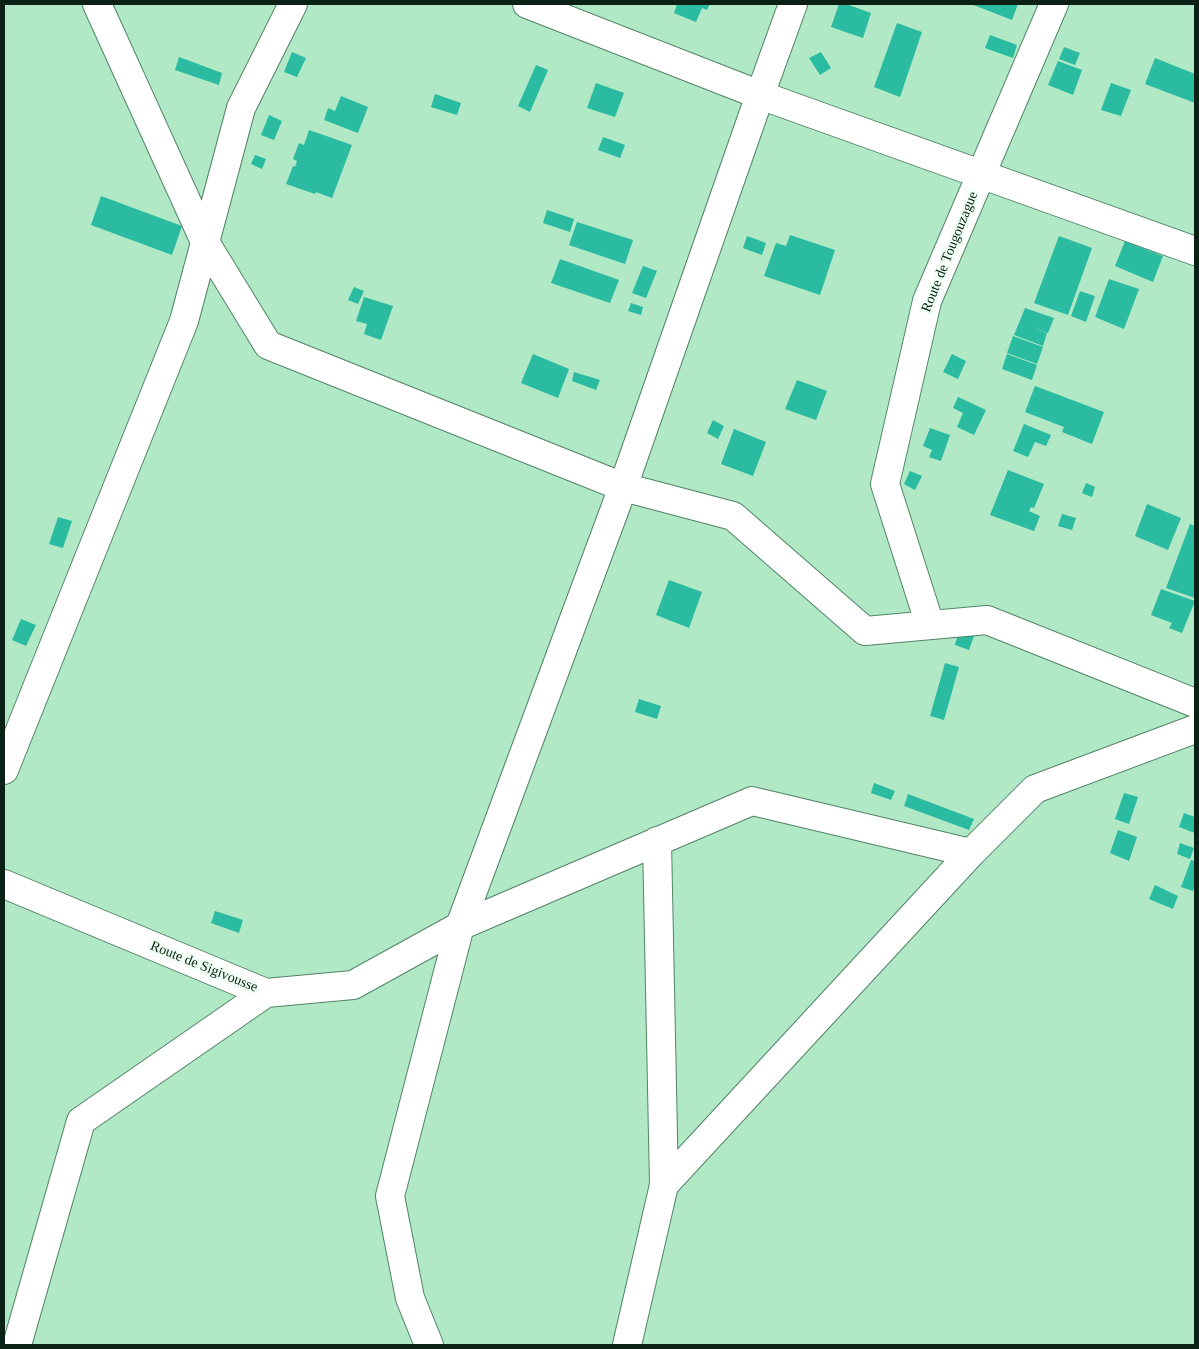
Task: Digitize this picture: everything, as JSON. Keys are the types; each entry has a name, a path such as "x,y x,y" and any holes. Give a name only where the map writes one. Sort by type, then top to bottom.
{"street":[{"path":"97,4 205,242 268,345 623,486 733,516 865,631 987,620 1195,703"},
{"path":"4,770 184,321 242,108 293,4"},
{"path":"527,4 760,96 1195,251"},
{"path":"586,4 597,31"},
{"path":"429,1345 410,1298 390,1196 460,926 623,486 793,4"},
{"name":"Route de Tougouzague","path":"930,625 885,484 927,302 1054,4"},
{"path":"664,1185 971,853 1035,789 1195,729"},
{"name":"Route de Sigivousse","path":"4,884 266,993 354,985 460,926 752,801 971,853"},
{"path":"627,1345 664,1185 657,842"},
{"path":"17,1345 81,1121 266,993"}],"building":[{"path":"677,4 710,4 707,10 702,8 696,22 674,13"},
{"path":"839,4 846,4 871,13 863,38 831,27"},
{"path":"971,4 1018,4 1012,20"},
{"path":"897,23 922,32 900,97 874,87"},
{"path":"990,35 1017,45 1013,58 985,48"},
{"path":"1064,47 1080,53 1075,65 1059,59"},
{"path":"292,52 306,58 297,77 284,72"},
{"path":"821,52 831,68 820,75 809,58"},
{"path":"179,57 222,73 219,85 175,70"},
{"path":"1155,58 1195,74 1195,103 1145,84"},
{"path":"1058,61 1082,70 1073,95 1048,85"},
{"path":"536,65 548,70 530,112 518,106"},
{"path":"596,83 624,93 615,117 587,108"},
{"path":"1111,83 1131,90 1121,116 1101,110"},
{"path":"435,94 461,103 457,115 431,107"},
{"path":"341,96 368,107 358,133 324,120 328,108 335,111"},
{"path":"269,115 282,121 274,140 261,135"},
{"path":"309,130 352,145 332,198 286,184 297,161 293,159 299,143 304,145"},
{"path":"603,137 625,145 620,158 598,150"},
{"path":"255,155 266,159 262,169 251,164"},
{"path":"101,196 182,226 172,255 91,225"},
{"path":"547,210 574,219 570,232 543,223"},
{"path":"577,222 633,240 625,264 569,245"},
{"path":"790,235 835,250 820,295 764,276 776,243 786,246"},
{"path":"747,236 766,243 762,255 743,248"},
{"path":"1059,236 1092,248 1068,315 1034,303"},
{"path":"1125,241 1163,256 1153,282 1115,266"},
{"path":"560,259 619,280 610,303 551,283"},
{"path":"643,266 657,271 646,298 632,293"},
{"path":"1109,279 1139,289 1124,329 1095,317"},
{"path":"354,287 364,291 358,304 348,300"},
{"path":"1080,291 1095,296 1086,322 1071,316"},
{"path":"364,297 393,306 381,340 364,334 367,324 356,321"},
{"path":"631,303 643,307 641,315 628,311"},
{"path":"1025,308 1054,318 1048,333 1027,325 1047,333 1043,346 1014,335"},
{"path":"1013,336 1043,347 1037,364 1007,353"},
{"path":"533,354 569,369 558,398 521,383"},
{"path":"952,354 966,361 958,379 943,372"},
{"path":"1007,354 1037,365 1032,380 1002,369"},
{"path":"574,372 600,380 596,390 572,381"},
{"path":"797,380 827,391 816,420 785,409"},
{"path":"1035,386 1104,412 1092,444 1062,432 1064,427 1025,412"},
{"path":"958,397 986,410 974,435 957,427 963,413 953,408"},
{"path":"713,420 724,426 718,439 707,433"},
{"path":"1024,424 1051,435 1046,446 1035,442 1028,457 1013,451"},
{"path":"930,428 950,435 941,461 929,457 932,450 923,446"},
{"path":"734,429 766,442 753,476 721,464"},
{"path":"1008,470 1044,484 1034,508 1031,507 1029,511 1040,516 1034,531 990,515"},
{"path":"910,471 922,476 915,490 904,484"},
{"path":"1086,483 1095,487 1092,497 1082,493"},
{"path":"1147,504 1181,518 1168,550 1135,536"},
{"path":"1062,514 1076,518 1072,530 1058,526"},
{"path":"58,517 72,521 63,548 49,544"},
{"path":"1190,524 1195,526 1195,598 1166,588"},
{"path":"669,580 702,592 689,628 656,615"},
{"path":"1161,589 1195,601 1182,633 1169,628 1172,623 1151,615"},
{"path":"21,619 36,625 26,646 12,640"},
{"path":"959,631 974,636 969,650 955,645"},
{"path":"945,663 959,667 944,720 930,716"},
{"path":"639,699 661,706 657,719 635,712"},
{"path":"874,783 895,791 891,800 871,793"},
{"path":"1124,793 1138,797 1129,824 1115,819"},
{"path":"908,794 974,819 969,830 904,806"},
{"path":"1184,813 1195,817 1195,833 1179,827"},
{"path":"1118,830 1137,837 1129,861 1110,853"},
{"path":"1180,843 1194,848 1190,859 1177,854"},
{"path":"1191,860 1195,861 1195,884 1193,891 1181,887"},
{"path":"1155,885 1178,896 1173,909 1149,899"},
{"path":"215,911 243,920 239,933 211,923"}]}
